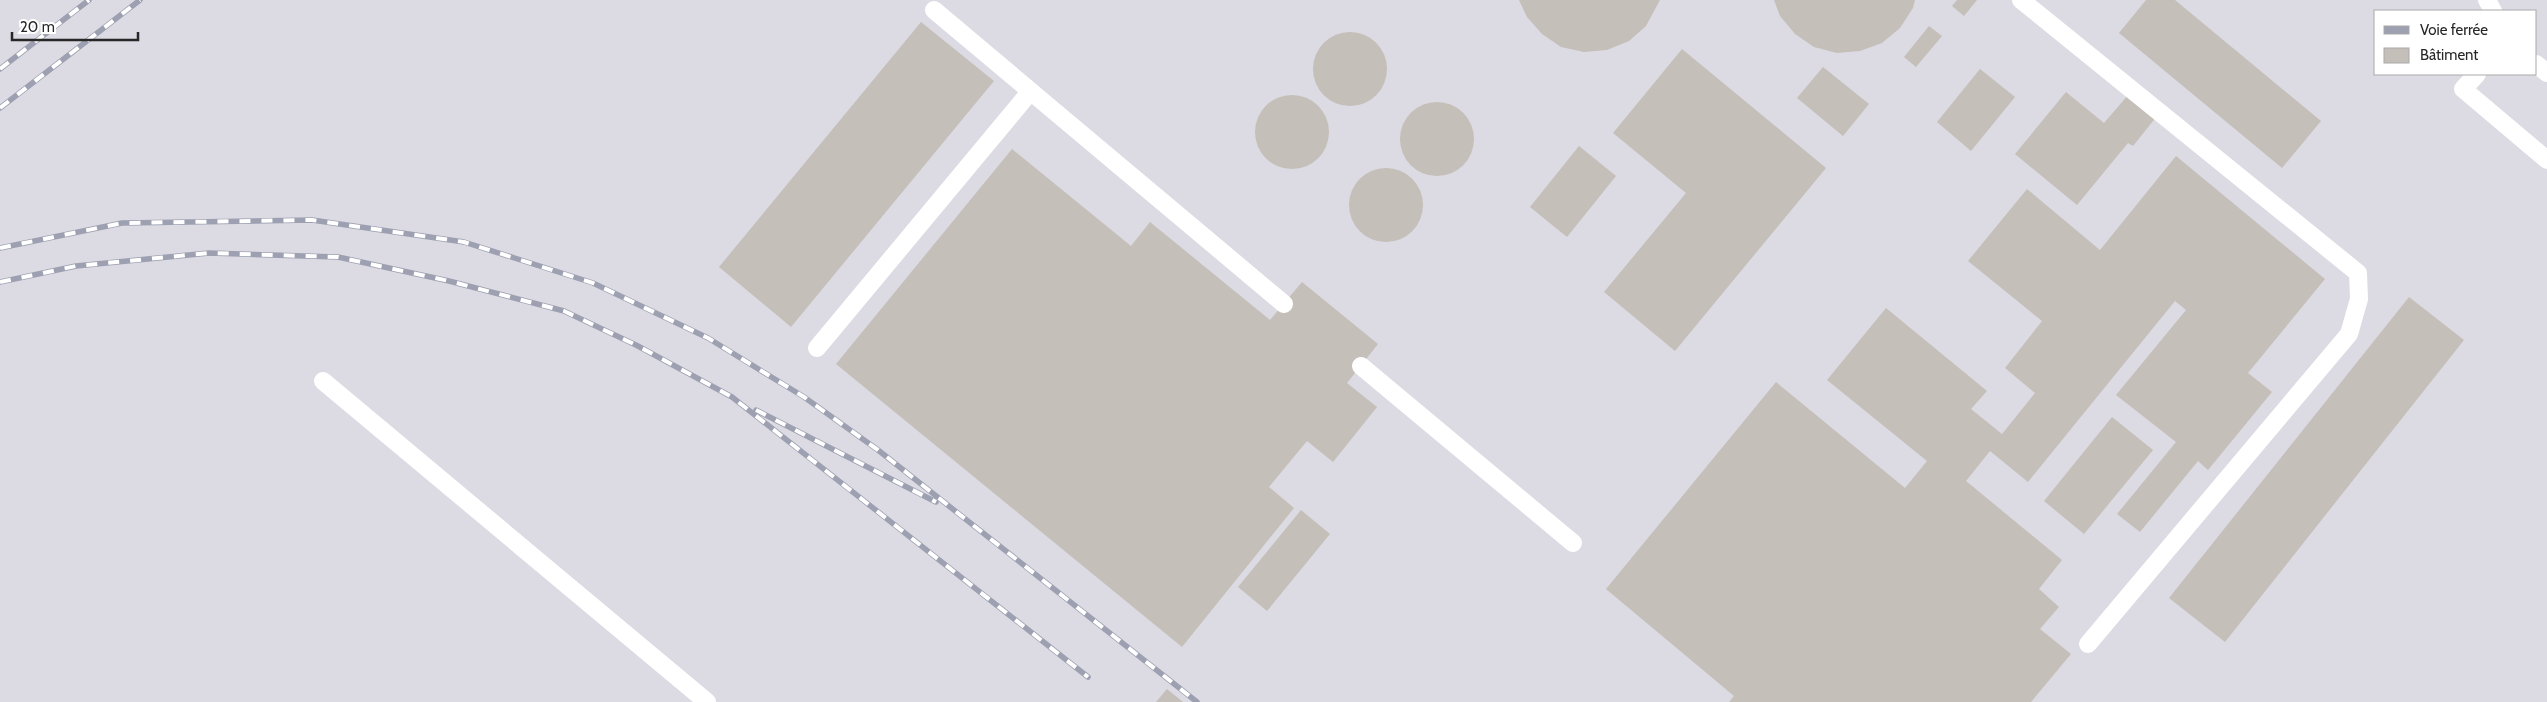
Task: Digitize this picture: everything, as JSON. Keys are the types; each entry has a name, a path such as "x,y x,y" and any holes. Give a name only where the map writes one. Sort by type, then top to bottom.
{"lane":[{"path":"2021,0 2358,273 2359,299 2348,334 2088,644"},
{"path":"934,10 1284,304"},
{"path":"2537,65 2547,73"},
{"path":"2476,75 2463,89 2547,160"},
{"path":"817,348 1030,92"},
{"path":"1361,366 1573,543"},
{"path":"323,381 707,702"}],"shaded area":[{"path":"0,0 2547,0 2547,702 0,702"}],"building":[{"path":"1519,0 1660,0 1646,26 1629,41 1607,50 1584,52 1561,47 1542,34 1527,17"},
{"path":"1774,0 1915,0 1913,8 1900,28 1882,43 1860,51 1837,53 1814,47 1795,34 1780,16"},
{"path":"1957,0 1977,0 1964,16 1952,6"},
{"path":"2146,0 2175,0 2321,121 2282,168 2119,33"},
{"path":"921,22 994,81 791,327 719,267"},
{"path":"1929,26 1942,36 1916,67 1904,57"},
{"path":"1350,32 1364,35 1376,43 1384,55 1387,69 1384,83 1376,95 1364,103 1350,106 1336,103 1324,95 1316,83 1313,69 1316,55 1324,43 1336,35"},
{"path":"1682,49 1826,168 1675,351 1604,292 1686,193 1613,133"},
{"path":"1823,67 1869,104 1843,136 1797,98"},
{"path":"1980,69 2015,97 1971,151 1937,122"},
{"path":"2066,92 2104,123 2129,94 2157,116 2133,146 2128,143 2077,205 2015,154"},
{"path":"1292,95 1306,98 1318,106 1326,118 1329,132 1326,146 1318,158 1306,166 1292,169 1278,166 1266,158 1258,146 1255,132 1258,118 1266,106 1278,98"},
{"path":"1437,102 1451,105 1463,113 1471,125 1474,139 1471,153 1463,165 1451,173 1437,176 1423,173 1411,165 1403,153 1400,139 1403,125 1411,113 1423,105"},
{"path":"1579,146 1616,176 1567,237 1530,207"},
{"path":"1012,149 1131,246 1150,222 1270,320 1302,282 1378,344 1347,383 1377,407 1333,462 1307,441 1269,487 1294,508 1182,647 836,364"},
{"path":"2176,156 2325,279 2248,373 2272,392 2208,470 2198,461 2140,532 2117,514 2176,442 2116,395 2186,310 2175,301 2028,482 1990,451 1966,481 2062,560 2039,589 2059,607 2040,629 2071,654 2031,702 1729,702 1734,696 1606,589 1776,382 1905,488 1927,461 1827,380 1886,308 1987,391 1971,409 2002,434 2035,393 2005,368 2042,321 1968,261 2027,189 2100,250"},
{"path":"1386,168 1400,171 1412,179 1420,191 1423,205 1420,219 1412,231 1400,239 1386,242 1372,239 1360,231 1352,219 1349,205 1352,191 1360,179 1372,171"},
{"path":"2409,297 2464,340 2225,642 2169,598"},
{"path":"2112,417 2153,450 2084,534 2044,501"},
{"path":"1301,510 1330,534 1267,611 1238,587"},
{"path":"1167,689 1183,702 1156,702"}],"railway":[{"path":"0,69 89,0"},
{"path":"0,108 140,0"},
{"path":"0,248 122,223 312,220 464,242 593,283 708,338 804,397 878,450 1197,702"},
{"path":"0,282 76,266 209,253 338,257 449,281 564,311 636,345 732,397 1088,677"},
{"path":"756,410 936,502"}]}
